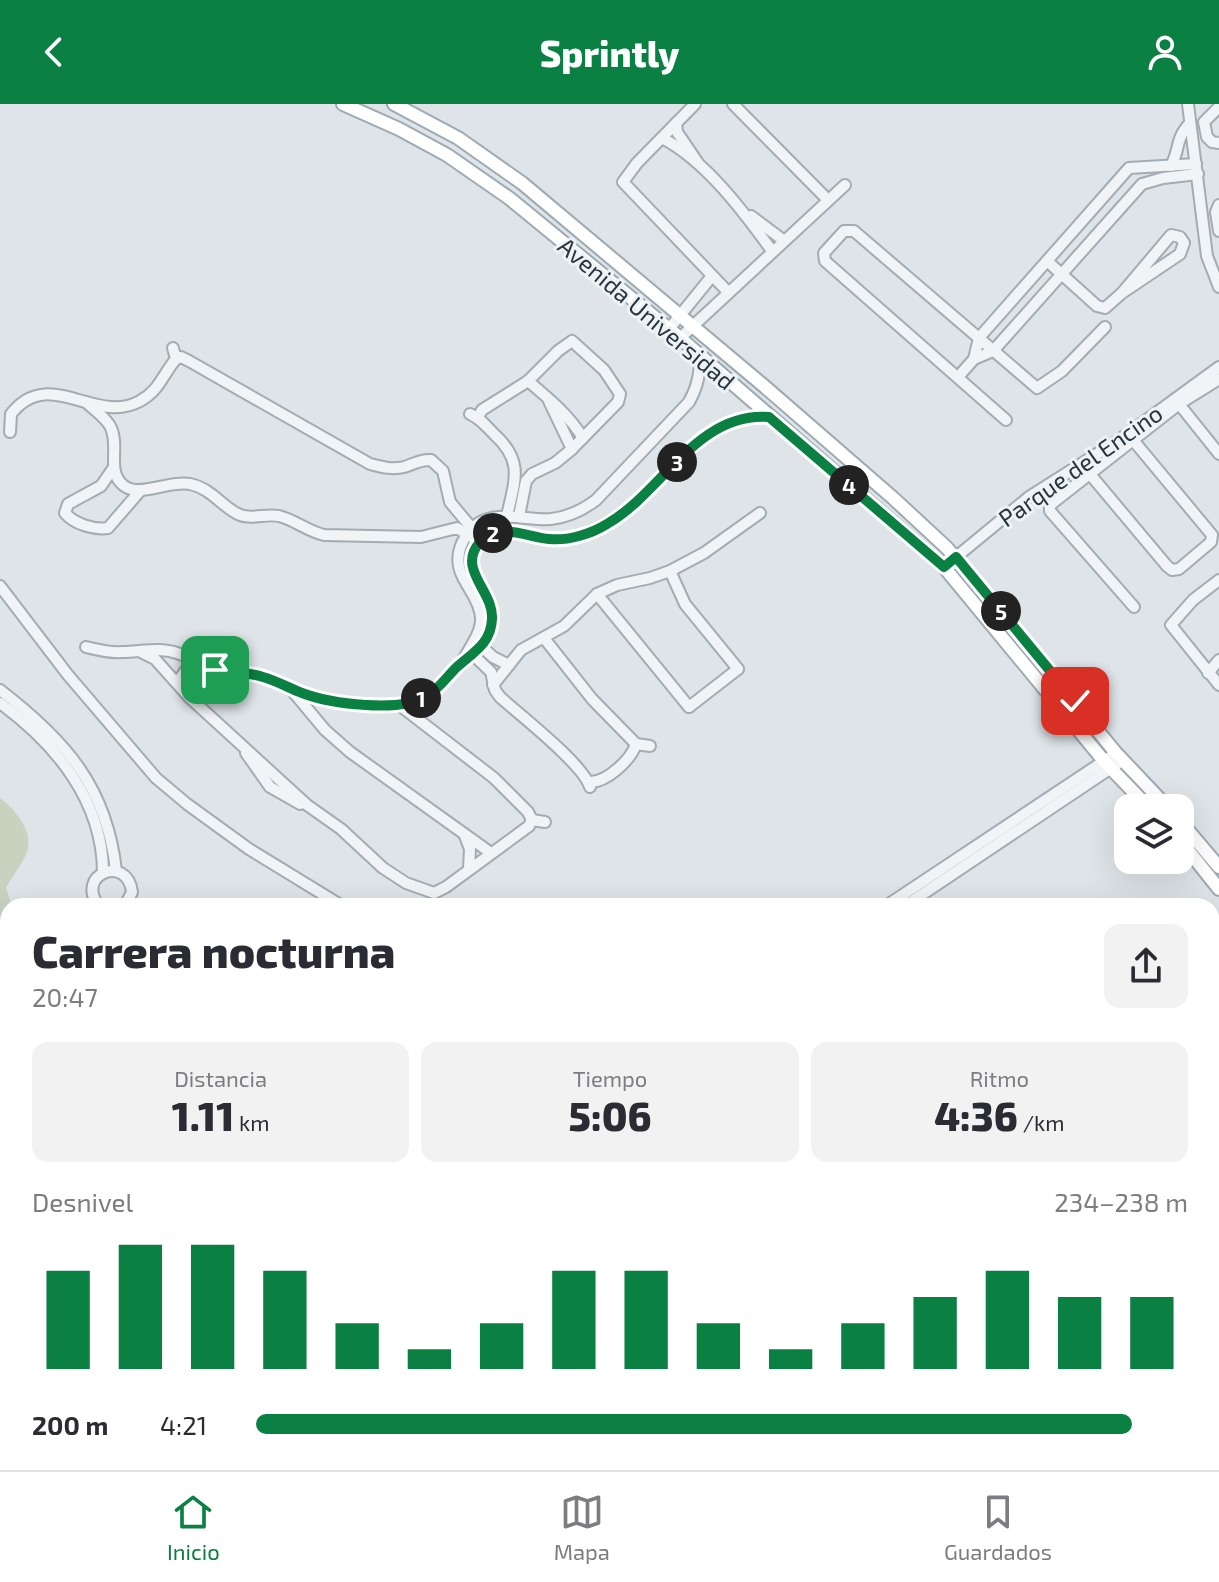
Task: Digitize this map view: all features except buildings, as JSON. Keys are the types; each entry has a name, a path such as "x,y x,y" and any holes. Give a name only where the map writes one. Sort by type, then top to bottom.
{"main road":[{"name":"Avenida Universidad","path":"343,104 399,129 477,175 680,338 944,567 1108,765 1136,794"},
{"name":"Avenida Universidad","path":"394,104 490,158 693,325 893,498 956,557 1120,756 1155,794"},
{"path":"1194,838 1219,867"},
{"path":"1194,858 1219,889"}],"street":[{"path":"695,104 637,163 623,182 728,292"},
{"path":"733,104 828,200"},
{"path":"1188,104 1209,266 1219,287"},
{"path":"1216,115 1204,122 1207,137 1219,143"},
{"path":"676,123 677,132 699,165 742,210 772,251"},
{"path":"1171,166 1177,154 1179,134 1190,123"},
{"path":"662,138 699,165"},
{"path":"1135,166 1142,184"},
{"path":"974,359 979,338 1129,168 1171,166 1197,169"},
{"path":"958,377 974,359 993,351 1142,184 1197,169"},
{"path":"680,338 845,185"},
{"path":"1219,205 1216,212 1219,231"},
{"path":"742,210 783,240"},
{"path":"1006,420 825,261 824,253 844,231 854,231 1037,388 1062,371 1105,327"},
{"path":"1047,261 1101,309 1110,306 1171,235 1180,237 1184,243 1180,254 1122,293"},
{"path":"1207,242 1219,272"},
{"path":"669,329 712,276"},
{"path":"693,299 707,311"},
{"path":"507,516 520,480 555,463 618,402 620,394 613,382 572,341 528,381 474,416 508,448 515,460 520,480 519,516"},
{"path":"10,432 11,414 35,396 64,395 107,408 121,408 139,402 160,385 175,353 370,464 400,468 423,459 431,460 443,471 450,502 470,531 482,540"},
{"path":"475,648 483,623 481,613 458,564 459,551 470,531 486,520 507,516 547,519 580,511 596,500 674,421 696,389 700,356"},
{"name":"Parque del Encino","path":"944,567 1029,497 1119,440 1219,367"},
{"path":"1134,607 1050,511 1053,501 1179,404 1219,379"},
{"path":"528,381 560,407 583,438"},
{"path":"549,401 572,449"},
{"path":"86,402 111,426"},
{"path":"1179,404 1219,454"},
{"path":"121,408 111,426 116,447 114,472 121,484 140,491"},
{"path":"86,647 110,652 177,652 215,670 258,675 327,700 355,705 398,704 427,696 488,637 493,617 487,595 472,569 473,554 482,540 500,531 566,539 606,525 718,428 734,420 769,417"},
{"path":"1089,473 1167,566 1172,570 1179,569 1211,542 1212,535 1133,440"},
{"path":"115,465 101,486 68,504 65,513 71,520 92,528 108,528 140,491 167,483 192,485 244,516 282,517 310,532 324,535 421,537 457,528 470,531"},
{"path":"493,685 521,650 564,626 597,594 617,585 670,571 704,553 760,513"},
{"path":"545,538 547,519"},
{"path":"597,594 689,709 741,670 685,604 670,571"},
{"path":"1219,580 1193,600 1173,620 1172,627 1219,685"},
{"path":"0,586 76,685 156,778 249,849 329,898"},
{"path":"544,638 592,699 636,744 650,746"},
{"path":"475,648 509,665"},
{"path":"475,648 491,672 493,685 500,697 575,766 590,784 603,780 633,752 636,744"},
{"path":"138,650 155,659 242,745 321,816 341,829 396,878 422,890 434,893 529,826 532,820"},
{"path":"1208,673 1219,660"},
{"path":"180,686 182,673 195,662"},
{"path":"289,687 317,722 365,764 418,798 491,853"},
{"path":"0,690 41,724 79,766 104,812 111,834 116,871"},
{"path":"422,721 427,696"},
{"path":"317,722 316,717 327,700"},
{"path":"0,703 34,731 71,773 94,816 102,846 103,873"},
{"path":"398,704 494,778 528,812 532,820"},
{"path":"917,898 1120,756"},
{"path":"901,898 1108,765"},
{"path":"532,820 545,822"},
{"path":"465,836 470,849 469,868"},
{"path":"93,898 92,886 103,873 116,871 126,876 131,886 130,898"}],"green space":[{"path":"0,798 22,823 28,846 6,888 9,898 0,898"}],"route":[{"path":"215,670 258,675 325,700 355,705 398,704 427,696 461,663 474,655 488,637 492,608 471,563 483,538 509,531 566,539 606,525 703,439 734,420 753,416 769,417 944,567 956,557 1075,701"}]}
